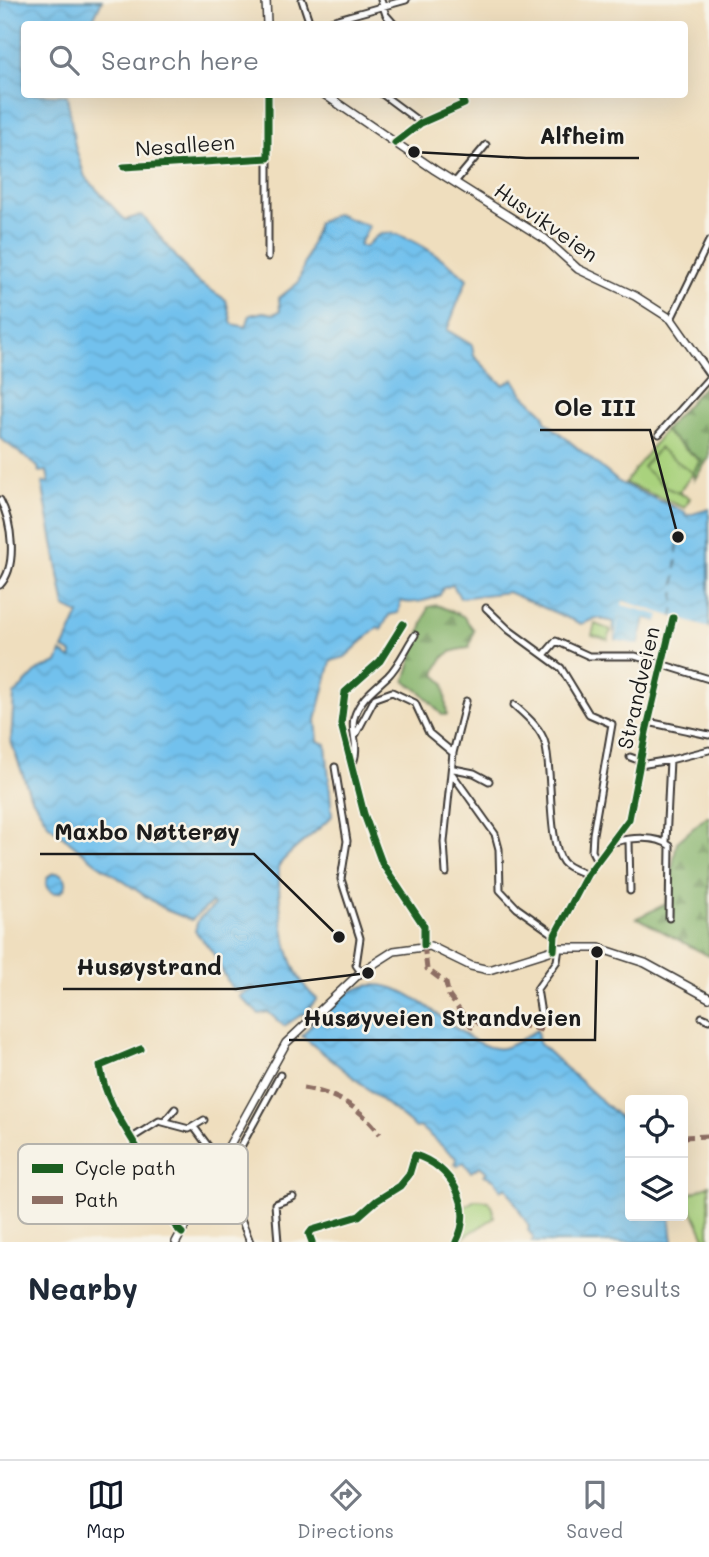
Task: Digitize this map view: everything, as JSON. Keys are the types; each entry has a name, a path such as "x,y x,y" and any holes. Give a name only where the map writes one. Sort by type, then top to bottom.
{"main road":[{"path":"267,0 267,21"},
{"name":"Husvikveien","path":"330,98 454,182 545,239 578,269 635,296 671,319 709,376"},
{"path":"230,1144 286,1043 361,972 394,951 424,945 444,951 471,966 489,970 556,949 585,946 614,951 645,963 709,998"},
{"path":"176,1242 187,1224"}],"street":[{"path":"302,0 309,21"},
{"path":"329,21 382,3 406,0"},
{"path":"382,3 392,21"},
{"path":"268,98 268,257"},
{"path":"387,98 421,123"},
{"path":"395,143 421,123 464,104 461,98"},
{"path":"454,182 486,145"},
{"name":"Nesalleen","path":"124,167 268,158"},
{"path":"671,319 709,241"},
{"path":"659,434 709,376"},
{"path":"0,500 6,513 9,572 0,585"},
{"path":"486,608 561,668 589,714 612,724 593,834 592,851 597,861"},
{"name":"Strandveien","path":"556,949 555,935 587,875 629,819 648,722 673,618"},
{"path":"403,624 380,661 346,689 341,724 372,842 382,863 424,926 424,945"},
{"path":"356,734 353,722 362,702 374,687 389,675 415,635"},
{"name":"Strandveien","path":"544,655 556,641 593,657 635,656 663,663"},
{"path":"663,663 709,679"},
{"path":"352,765 356,734 374,698 392,692 415,704 436,742 453,752"},
{"path":"446,873 444,842 453,752 466,701"},
{"path":"514,705 532,722 546,743 561,858 569,866 587,875"},
{"name":"Strandveien","path":"648,722 709,735"},
{"name":"Strandveien","path":"640,765 709,750"},
{"name":"Strandveien","path":"630,757 638,760 640,765"},
{"path":"666,842 670,760"},
{"path":"335,767 347,841 341,879 360,938 356,965 361,972"},
{"path":"453,772 477,774 489,780"},
{"path":"453,772 495,834 499,849 500,890 517,908 555,935"},
{"path":"629,840 630,891"},
{"path":"614,842 666,842 670,846 670,918"},
{"path":"542,1020 537,989 557,961 556,949"},
{"path":"702,1017 709,1020"},
{"path":"135,1144 113,1108 100,1066 141,1049"},
{"path":"242,1144 280,1075"},
{"path":"165,1121 176,1109"},
{"path":"132,1138 154,1123 165,1121 180,1128 194,1127 204,1120"},
{"path":"194,1127 207,1144"},
{"path":"312,1242 309,1234 312,1230 359,1216 376,1200 400,1186 410,1175 415,1155 439,1168 457,1188 461,1223 456,1242"},
{"path":"278,1242 275,1204 293,1197"},
{"path":"173,1224 182,1233"},
{"path":"242,1224 250,1242"}],"green space":[{"path":"709,380 709,458 694,480 693,473 700,460 664,431"},
{"path":"664,431 700,461 693,473 665,487 690,498 685,508 625,483"},
{"path":"659,448 693,473 679,492 683,495 665,487 643,467"},
{"path":"437,605 463,616 474,630 469,648 446,655 435,675 444,683 447,715 442,715 422,693 405,681 428,607"},
{"path":"595,624 611,630 608,640 592,635"},
{"path":"709,817 709,956 637,918 666,904 677,842"},
{"path":"709,1185 709,1242 688,1200 688,1195"},
{"path":"475,1200 488,1201 493,1208 494,1218 457,1241 462,1208"}],"water":[{"path":"0,0 102,0 92,21 21,21 21,98 67,98 75,146 85,177 125,220 142,215 195,280 226,300 232,324 246,327 250,315 263,312 274,314 280,311 279,298 298,283 318,223 336,214 369,226 359,245 365,247 380,234 396,234 441,258 467,279 447,330 472,345 474,356 503,385 514,379 523,394 544,414 545,421 620,483 685,512 686,516 709,509 709,629 662,615 659,623 645,619 639,646 616,641 613,622 598,618 581,624 508,592 460,598 453,585 443,588 440,595 431,599 401,601 398,613 389,615 381,630 378,627 345,657 331,661 316,720 318,741 326,744 332,816 279,865 285,937 297,972 317,999 309,1008 318,1018 352,991 366,986 385,986 422,1003 473,1040 489,1047 507,1047 537,1030 539,1043 625,1122 625,1221 671,1221 673,1242 531,1242 534,1238 528,1230 529,1227 506,1187 501,1190 494,1179 484,1175 487,1172 480,1166 471,1172 464,1162 458,1166 455,1164 456,1158 420,1127 416,1128 302,1036 313,1023 304,1013 284,1026 268,1012 259,1014 239,996 254,989 252,987 241,991 232,989 212,951 195,931 198,920 214,906 212,903 191,920 166,910 95,862 49,825 30,795 11,741 14,695 38,670 57,663 61,652 71,659 72,653 63,649 79,614 65,607 42,483 49,482 47,471 39,472 38,467 0,438"},
{"path":"56,873 63,876 66,883 63,890 56,893 49,890 46,883 49,876"}],"pier":[{"path":"623,601 709,628 709,632 664,619 662,625 647,621 640,648 613,642 620,613 615,640 639,645 646,619 658,622 660,615 622,605"}],"ferry route":[{"path":"673,617 678,537"}],"marked path":[{"path":"424,945 427,969 446,983 449,996 472,1027 486,1017 546,1031"},
{"path":"303,1088 346,1103 364,1116 380,1134"},
{"path":"688,1137 709,1136"}],"cycle path":[{"path":"124,167 268,158 268,98"},
{"path":"395,143 421,123 464,104 461,98"},
{"path":"554,950 555,935 587,875 629,819 673,618"},
{"path":"403,624 380,661 345,692 341,724 364,814 382,863 424,926 424,945"},
{"path":"135,1144 115,1111 103,1082 100,1066 141,1049"},
{"path":"312,1242 309,1234 312,1230 359,1216 400,1186 409,1175 415,1155 439,1168 456,1189 463,1215 456,1242"},
{"path":"175,1224 182,1233"}],"place":[{"name":"Alfheim","path":"414,152"},
{"name":"Ole III","path":"678,537"},
{"name":"Maxbo Nøtterøy","path":"339,937"},
{"name":"Husøyveien Strandveien","path":"597,952"},
{"name":"Husøystrand","path":"368,973"}]}
